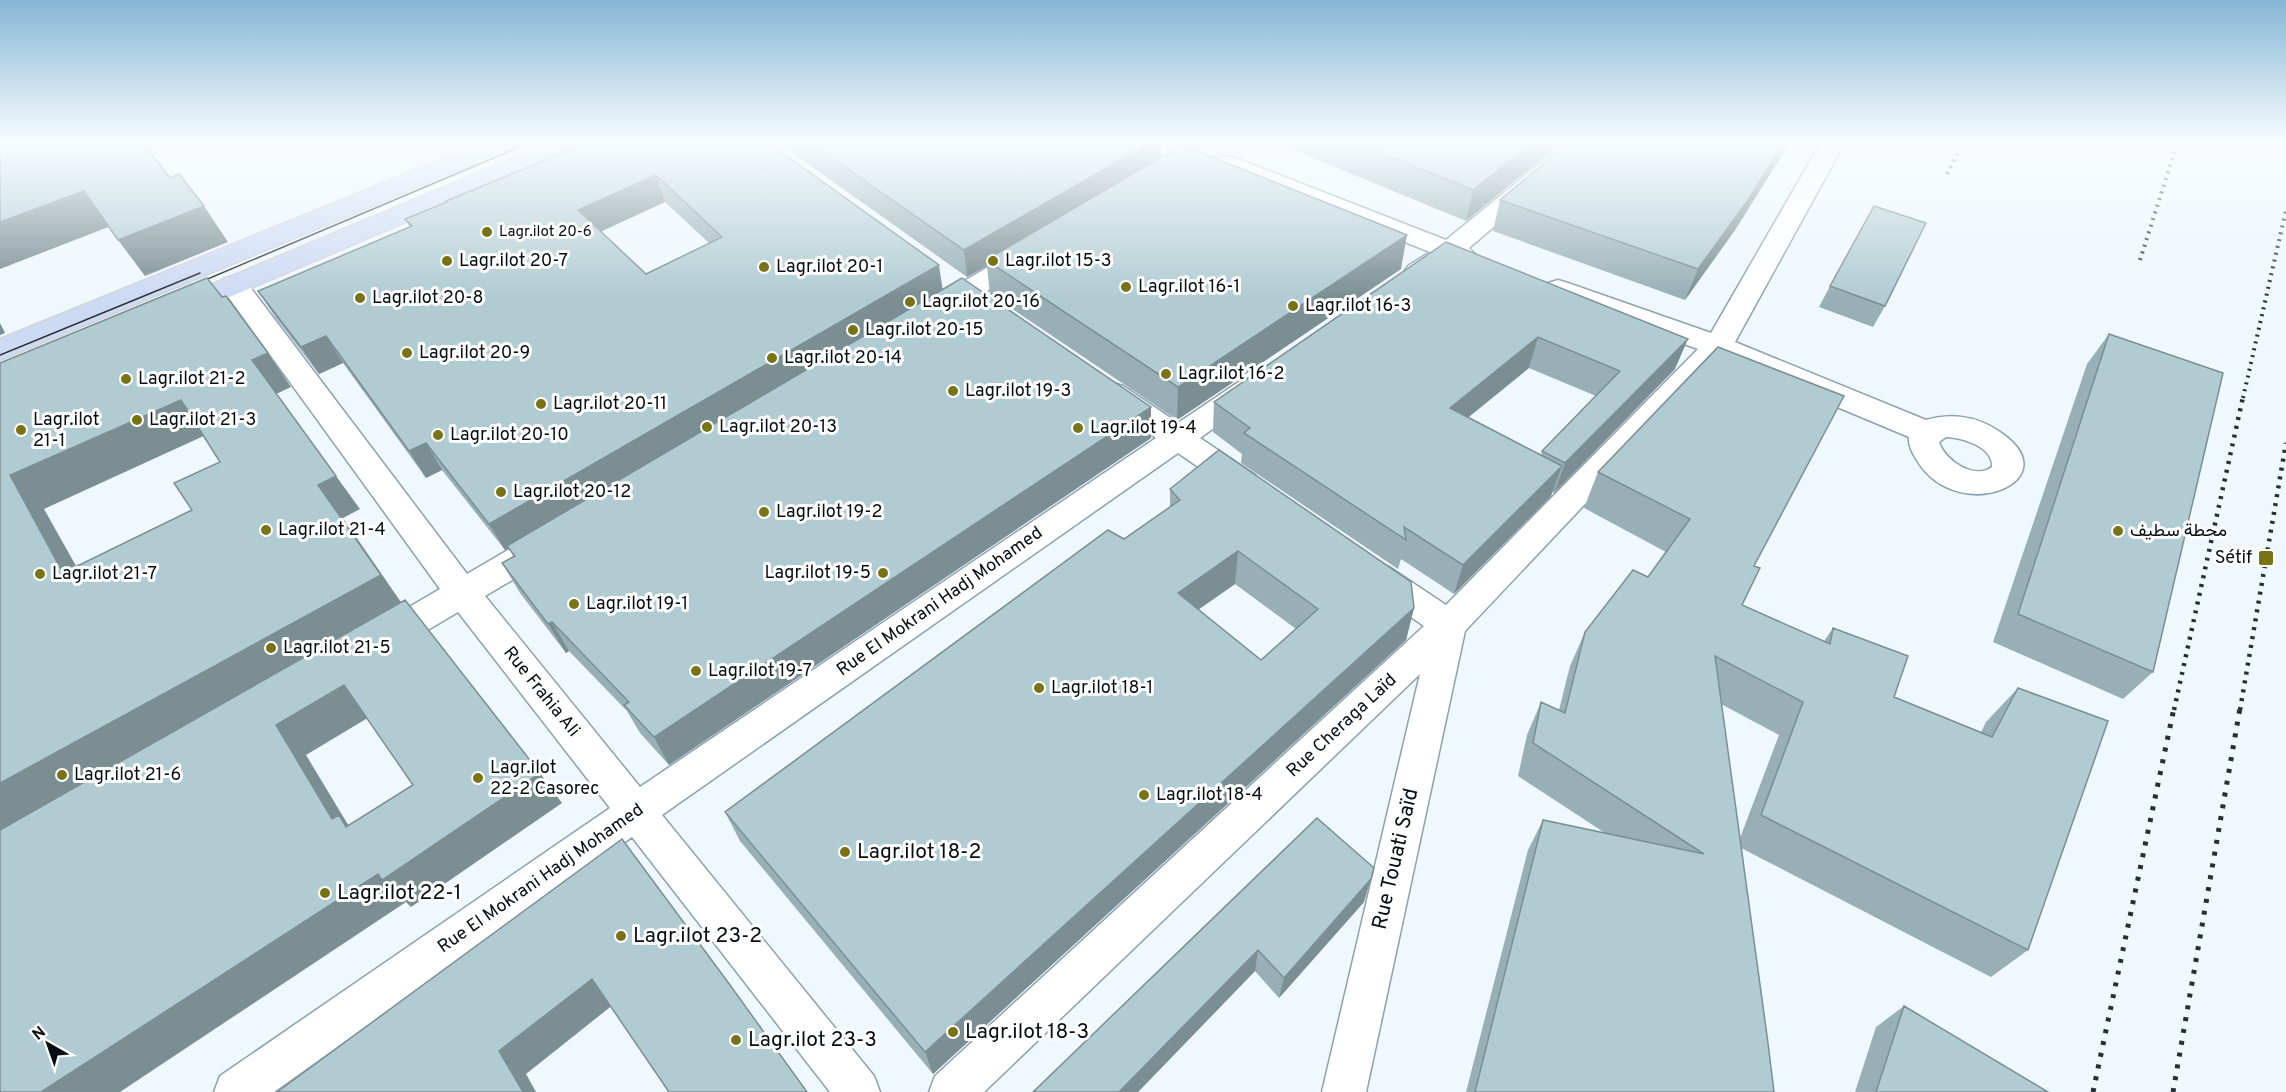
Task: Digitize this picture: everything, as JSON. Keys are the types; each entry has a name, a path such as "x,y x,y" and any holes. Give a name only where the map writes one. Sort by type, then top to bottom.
{"main road":[{"path":"0,350 377,195"},
{"path":"149,321 447,195"}],"street":[{"path":"1315,195 1449,251 1483,262"},
{"path":"1391,291 1449,251 1517,195"},
{"name":"Rue Cheraga Laïd","path":"951,1092 1449,626 1718,346 1796,195"},
{"path":"914,323 1053,241"},
{"path":"937,272 994,312"},
{"path":"1539,282 1718,346 1928,433"},
{"name":"Rue Frahia Ali","path":"234,285 463,594 858,1092"},
{"name":"Rue El Mokrani Hadj Mohamed","path":"236,1092 637,811 1275,371"},
{"path":"1091,378 1265,498"},
{"path":"360,653 573,527"},
{"path":"1352,558 1449,626"},
{"name":"Rue Touati Saïd","path":"1344,1092 1449,626"}],"building":[{"path":"0,195 73,195 0,222"},
{"path":"87,195 195,195 204,206 118,240"},
{"path":"461,195 612,195 578,210 646,274 722,237 677,195 841,195 939,265 489,524 426,443 409,451 326,336 301,347 258,291 412,226 405,219"},
{"path":"885,195 1060,195 964,250"},
{"path":"1097,195 1307,195 1407,235 1178,387 986,260"},
{"path":"1506,195 1751,195 1698,269 1500,200"},
{"path":"1874,206 1926,223 1885,306 1830,286"},
{"path":"1446,242 1688,339 1565,463 1542,451 1620,371 1538,337 1450,408 1562,466 1463,565 1404,527 1406,540 1244,433 1250,428 1214,402"},
{"path":"207,278 222,297 226,296 268,353 252,360 336,476 318,485 381,575 0,783 0,363","holes":["181,400 220,462 174,483 192,510 63,573 10,475"]},
{"path":"962,278 1151,407 654,737 624,705 629,702 552,622 548,624 502,563 515,556 507,546"},
{"path":"2109,334 2223,373 2153,672 2018,614"},
{"path":"1718,347 1844,396 1754,566 1760,568 1742,605 1830,644 1833,628 1908,656 1894,697 1992,737 2018,688 2108,721 2028,950 1761,815 1803,702 1715,656 1774,1092 1475,1092 1543,820 1704,854 1533,743 1541,702 1565,713 1585,632 1633,570 1648,577 1690,519 1598,472"},
{"path":"1219,450 1411,582 1414,608 925,1052 725,812 1108,530 1124,539 1180,500 1170,489","holes":["1238,551 1318,609 1261,660 1178,593"]},
{"path":"405,600 540,773 382,880 378,874 41,1092 0,1092 0,830","holes":["344,685 413,785 346,827 339,815 332,819 276,725"]},
{"path":"1317,818 1374,868 1371,879 1284,978 1258,950 1119,1092 1033,1092"},
{"name":"Lagr.ilot 23-2","path":"622,839 807,1092 669,1092 592,979 499,1051 523,1092 277,1092"},
{"path":"1904,1006 2048,1092 1876,1092"}],"tram line":[{"path":"191,286 406,195"},
{"path":"0,355 200,273"}],"railway":[{"path":"2140,260 2161,195"},
{"path":"2243,398 2286,210"},
{"path":"2174,710 2243,397"},
{"path":"2240,710 2286,443"},
{"path":"2093,1092 2174,708"},
{"path":"2173,1092 2240,708"}],"place":[{"name":"Lagr.ilot 20-6","path":"487,232"},
{"name":"Lagr.ilot 20-7","path":"447,261"},
{"name":"Lagr.ilot 15-3","path":"993,261"},
{"name":"Lagr.ilot 20-1","path":"764,267"},
{"name":"Lagr.ilot 16-1","path":"1126,287"},
{"name":"Lagr.ilot 20-8","path":"360,298"},
{"name":"Lagr.ilot 20-16","path":"910,302"},
{"name":"Lagr.ilot 16-3","path":"1293,306"},
{"name":"Lagr.ilot 20-15","path":"853,330"},
{"name":"Lagr.ilot 20-9","path":"407,353"},
{"name":"Lagr.ilot 20-14","path":"772,358"},
{"name":"Lagr.ilot 16-2","path":"1166,374"},
{"name":"Lagr.ilot 21-2","path":"126,379"},
{"name":"Lagr.ilot 19-3","path":"953,391"},
{"name":"Lagr.ilot 20-11","path":"541,404"},
{"name":"Lagr.ilot 21-3","path":"137,420"},
{"name":"Lagr.ilot 20-13","path":"707,427"},
{"name":"Lagr.ilot 19-4","path":"1078,428"},
{"name":"Lagr.ilot 21-1","path":"21,430"},
{"name":"Lagr.ilot 20-10","path":"438,435"},
{"name":"Lagr.ilot 20-12","path":"501,492"},
{"name":"Lagr.ilot 19-2","path":"764,512"},
{"name":"Lagr.ilot 21-4","path":"266,530"},
{"name":"محطة سطيف","path":"2118,531"},
{"name":"Sétif","path":"2266,558"},
{"name":"Lagr.ilot 19-5","path":"883,573"},
{"name":"Lagr.ilot 21-7","path":"40,574"},
{"name":"Lagr.ilot 19-1","path":"574,604"},
{"name":"Lagr.ilot 21-5","path":"271,648"},
{"name":"Lagr.ilot 19-7","path":"696,671"},
{"name":"Lagr.ilot 18-1","path":"1039,688"},
{"name":"Lagr.ilot 21-6","path":"62,775"},
{"name":"Lagr.ilot 22-2 Casorec","path":"478,778"},
{"name":"Lagr.ilot 18-4","path":"1144,795"},
{"name":"Lagr.ilot 18-2","path":"845,852"},
{"name":"Lagr.ilot 22-1","path":"325,893"},
{"name":"Lagr.ilot 23-2","path":"621,936"},
{"name":"Lagr.ilot 18-3","path":"953,1032"},
{"name":"Lagr.ilot 23-3","path":"736,1040"}]}
